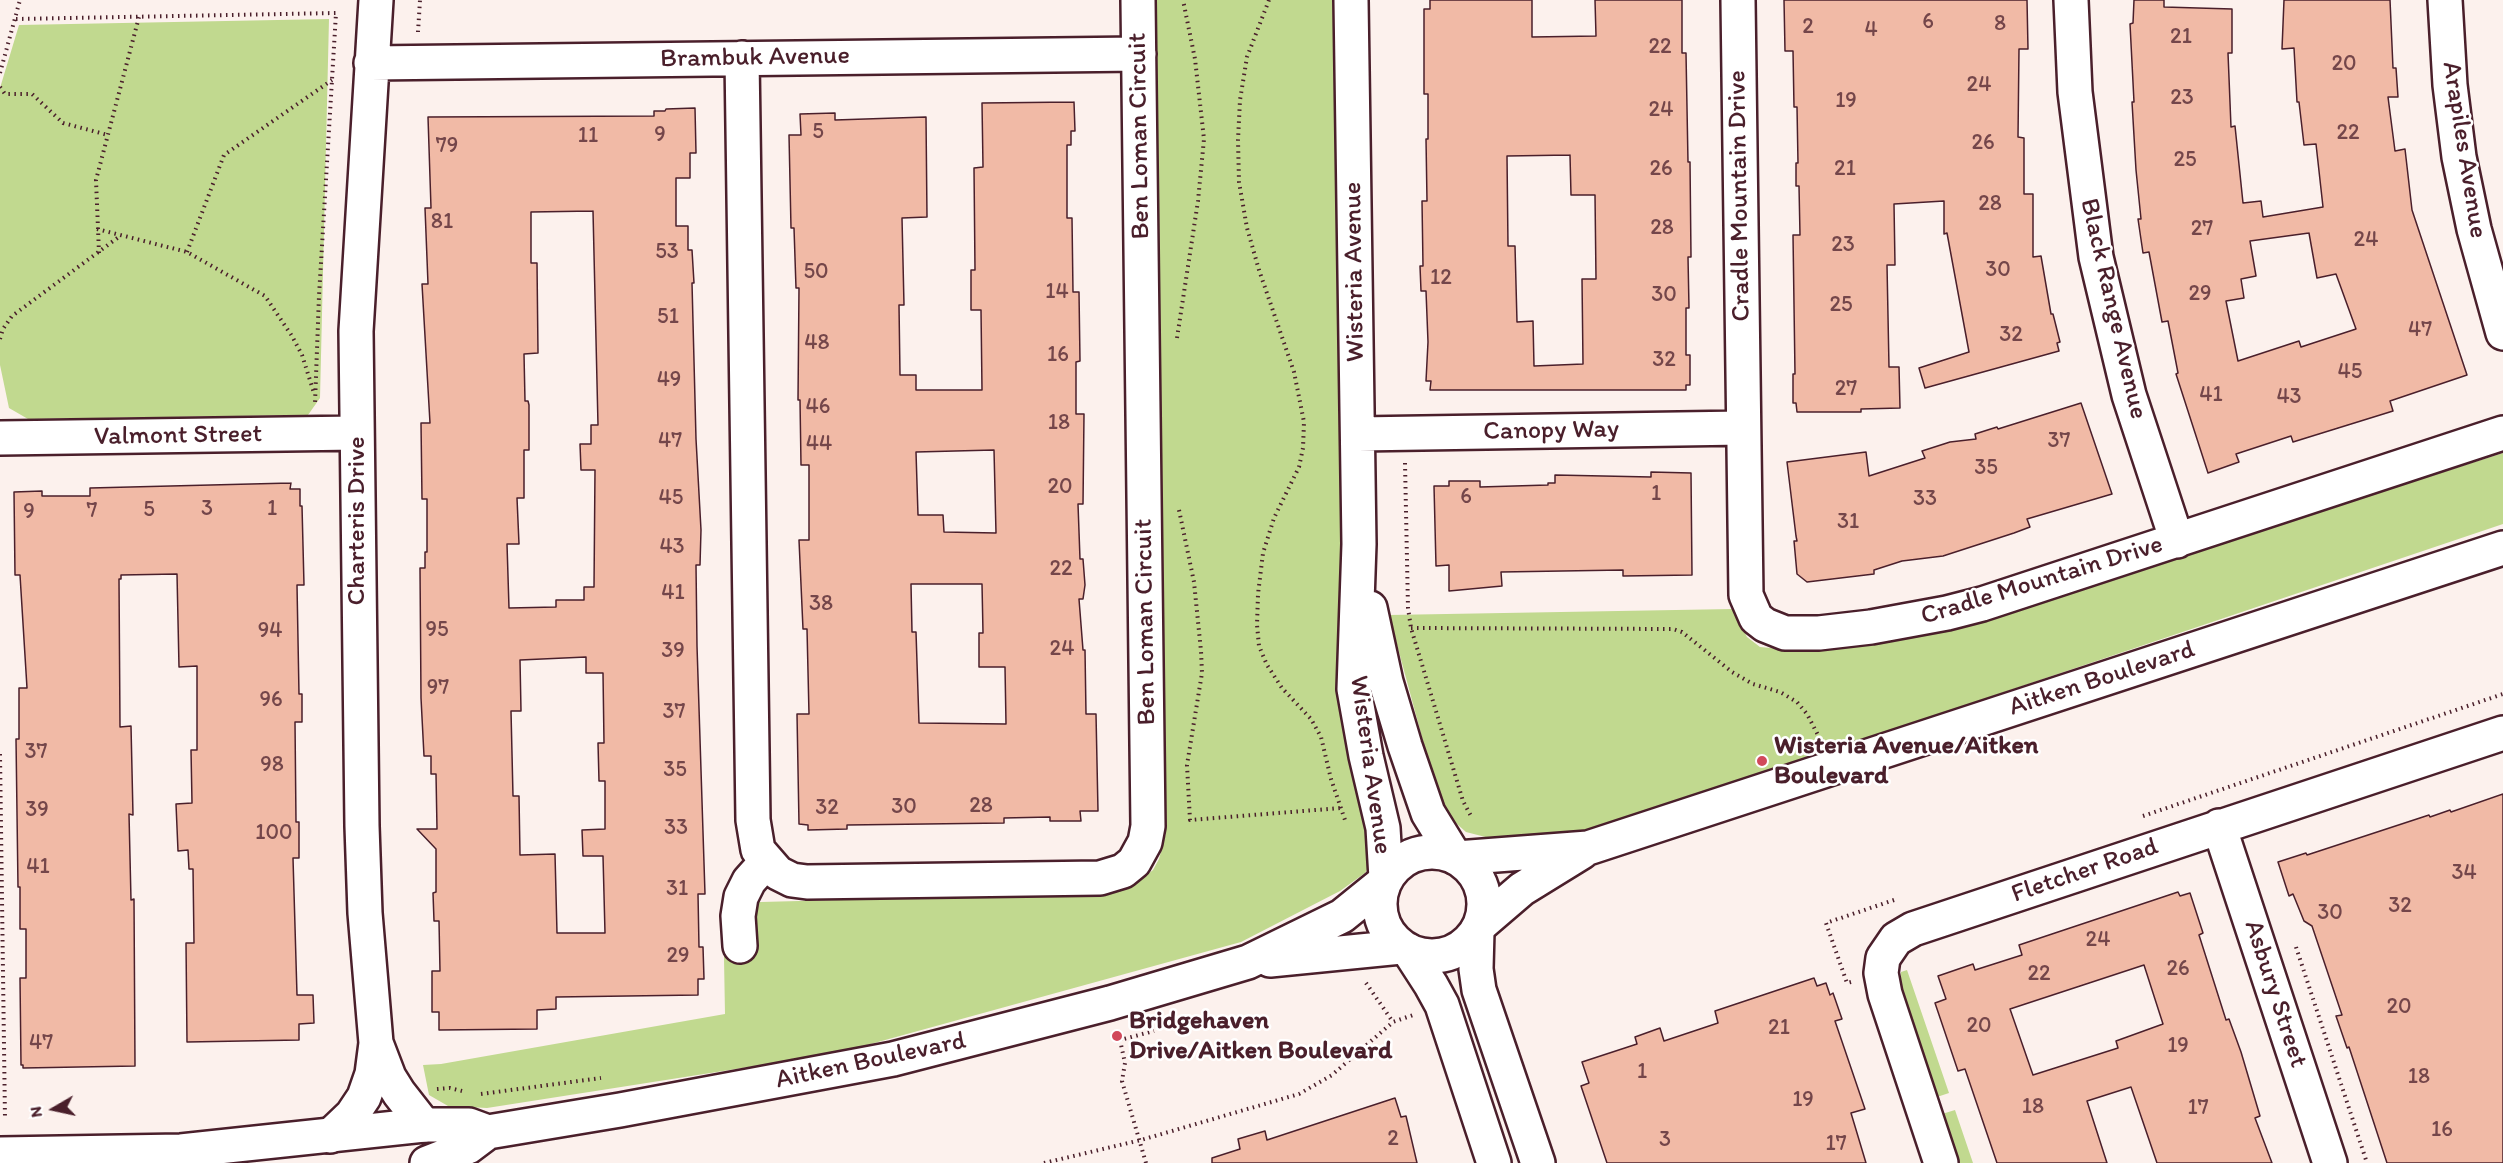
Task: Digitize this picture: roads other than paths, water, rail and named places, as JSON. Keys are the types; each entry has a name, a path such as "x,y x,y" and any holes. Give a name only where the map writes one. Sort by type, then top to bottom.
{"street":[{"name":"Charteris Drive","path":"376,0 356,331 362,826 376,1043"},
{"name":"Ben Loman Circuit","path":"766,861 778,873 792,880 807,882 1100,878 1123,871 1141,852 1148,826 1138,0"},
{"name":"Wisteria Avenue","path":"1351,0 1359,544 1354,689 1366,756 1383,828 1385,880"},
{"name":"Cradle Mountain Drive","path":"1738,0 1746,595 1756,618 1765,625 1785,633 1819,633 1871,627 1982,604 2503,434"},
{"name":"Black Range Avenue","path":"2071,0 2075,92 2096,257 2129,395 2177,541"},
{"name":"Arapiles Avenue","path":"2445,0 2450,85 2459,157 2474,229 2503,333"},
{"name":"Brambuk Avenue","path":"371,63 1139,54"},
{"path":"740,946 738,915 741,897 749,881 766,861 758,850 753,820 742,58"},
{"name":"Canopy Way","path":"1358,434 1743,428"},
{"name":"Valmont Street","path":"0,438 357,433"},
{"name":"Wisteria Avenue","path":"1359,544 1376,641 1386,682 1428,813 1456,857"},
{"name":"Aitken Boulevard","path":"1478,928 1522,889 1588,848 2503,548"},
{"name":"Aitken Boulevard","path":"2444,567 2503,556"},
{"name":"Fletcher Road","path":"1941,1163 1884,994 1881,974 1883,958 1888,947 1896,939 1913,929 2503,733"},
{"name":"Asbury Street","path":"2219,826 2330,1163"},
{"name":"Aitken Boulevard","path":"1456,857 1588,848"},
{"path":"1494,1163 1442,1005 1405,949 1391,937 1383,924 1380,896 1385,880 1396,866 1409,856 1424,852 1440,852 1456,857 1470,868 1479,880 1484,910 1478,928 1476,969 1479,990 1538,1163"},
{"name":"Aitken Boulevard","path":"0,1154 182,1151 424,1125 469,1125 488,1131 620,1110 893,1059 1076,1012 1248,962 1342,915 1385,880"},
{"path":"1405,949 1423,956 1439,956 1454,952 1467,943 1478,928"},
{"name":"Aitken Boulevard","path":"1248,962 1405,949"},
{"path":"376,1043 389,1077 424,1125"},
{"path":"330,1136 352,1115 364,1097 372,1074 376,1043"},
{"name":"Aitken Boulevard","path":"427,1163 468,1147 488,1131"}],"place":[{"name":"Wisteria Avenue/Aitken Boulevard","path":"1762,761"},
{"name":"Bridgehaven Drive/Aitken Boulevard","path":"1117,1036"}]}
